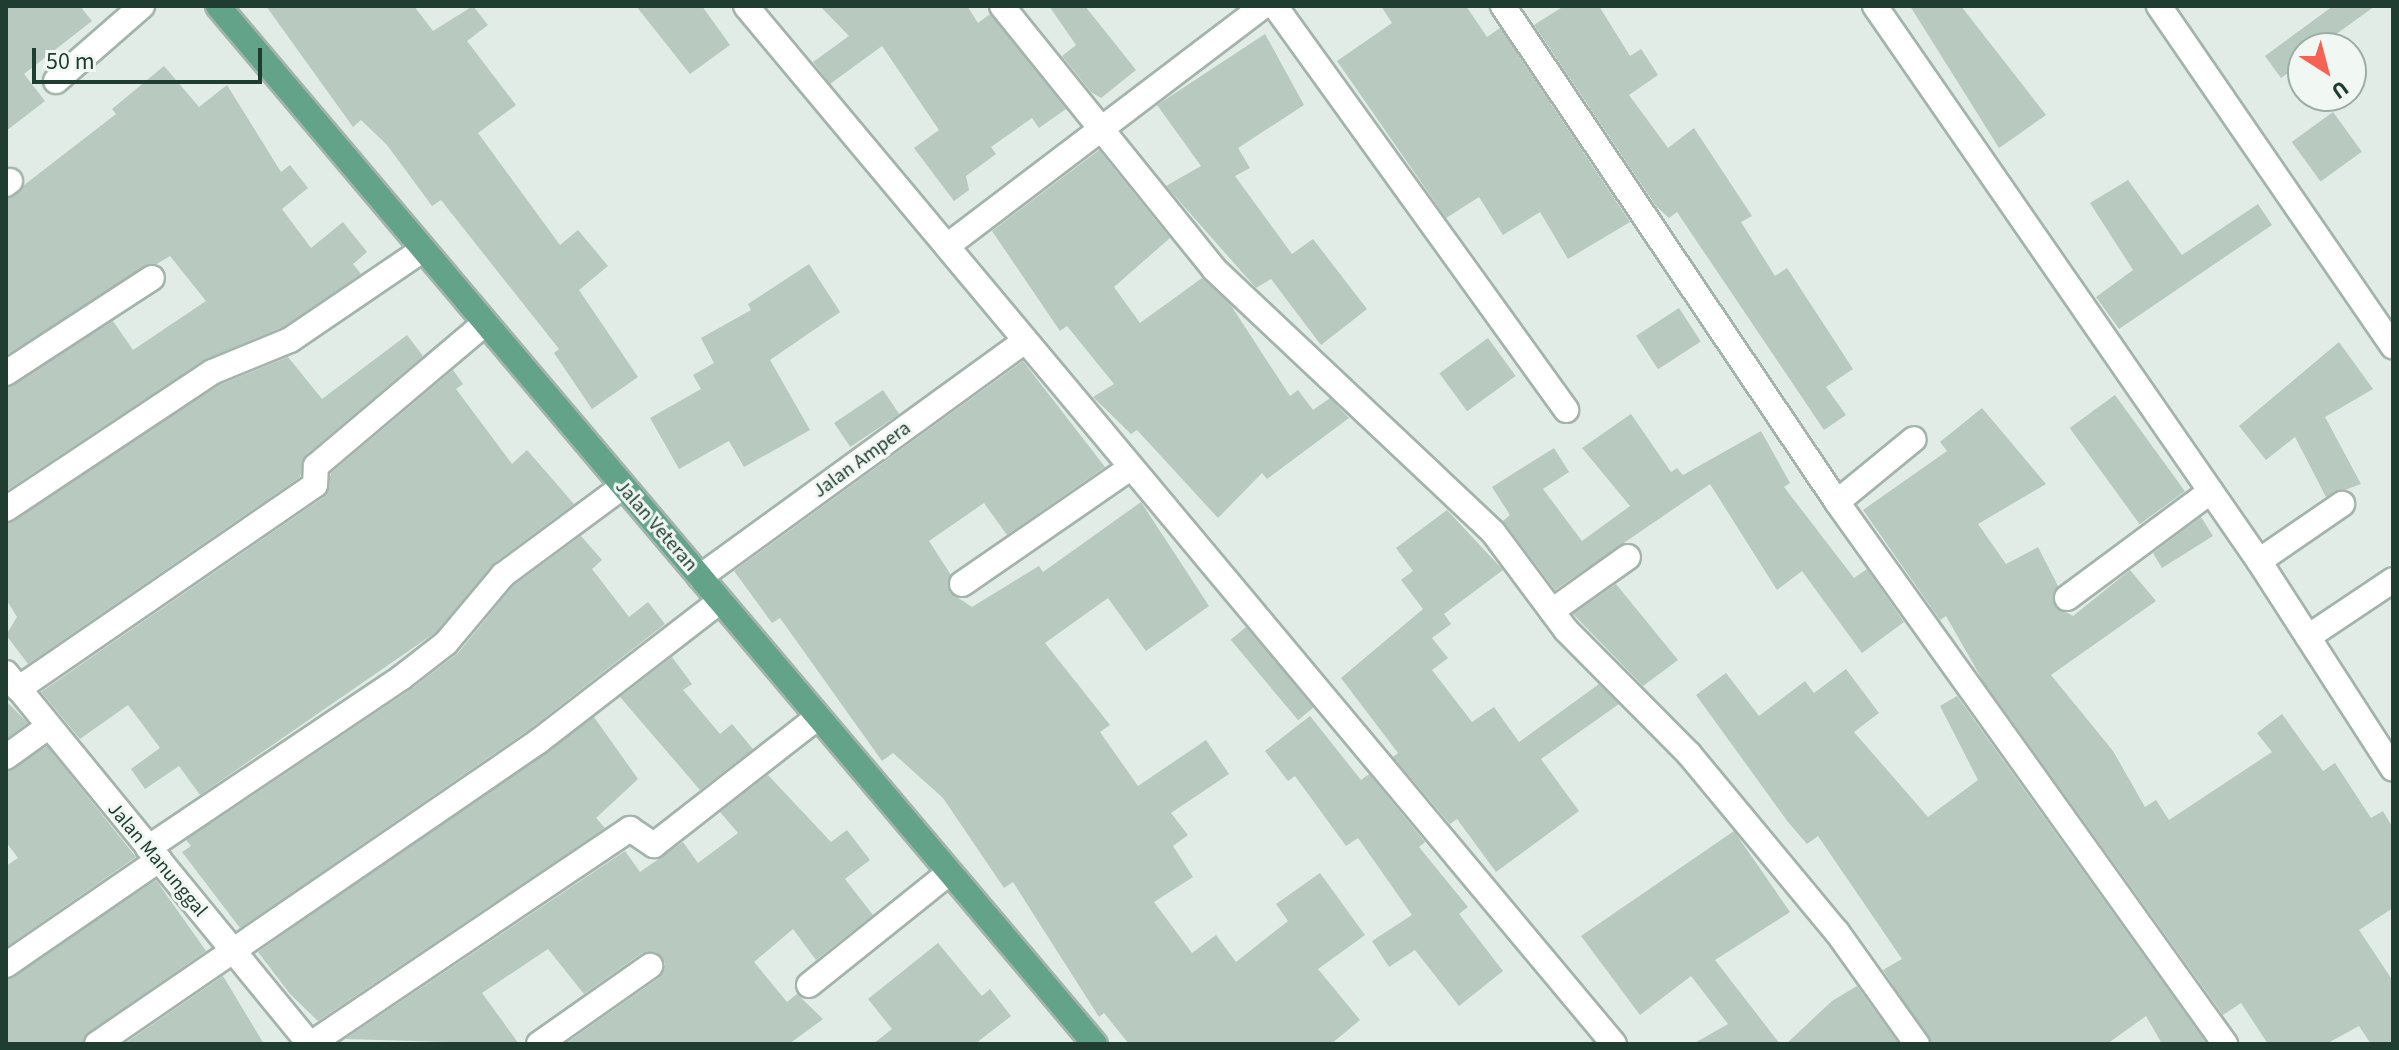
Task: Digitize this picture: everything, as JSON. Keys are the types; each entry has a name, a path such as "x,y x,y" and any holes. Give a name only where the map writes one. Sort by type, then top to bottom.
{"main road":[{"name":"Jalan Veteran","path":"218,6 421,251 1095,1044"}],"street":[{"path":"56,81 142,6"},
{"path":"746,6 1614,1044"},
{"path":"1002,6 1214,269 1493,532 1552,611 1699,766 1837,932 1917,1044"},
{"path":"947,246 1098,126 1263,6"},
{"path":"1275,6 1566,410"},
{"path":"1503,6 1837,502 2225,1044"},
{"path":"1875,6 2259,561 2393,769"},
{"path":"2159,6 2393,346"},
{"path":"6,509 212,372 290,340 421,251"},
{"path":"6,373 152,278"},
{"path":"12,681 315,485 316,466 484,324"},
{"name":"Jalan Ampera","path":"700,577 1024,342"},
{"path":"1837,502 1914,439"},
{"path":"962,584 1130,468"},
{"path":"6,965 154,854 401,678 446,643 503,575 622,487"},
{"path":"2067,598 2211,491"},
{"path":"2259,561 2342,504"},
{"path":"1552,611 1628,557"},
{"path":"2308,637 2393,580"},
{"path":"97,1044 539,741 720,601"},
{"name":"Jalan Manunggal","path":"12,681 45,729 154,854 310,1044"},
{"path":"310,1044 630,829 654,845 818,717"},
{"path":"6,757 45,729"},
{"path":"809,985 949,873"},
{"path":"539,1044 650,966"}],"building":[{"path":"6,6 80,6 92,21 24,74 45,101 6,131"},
{"path":"266,6 414,6 433,31 473,6 488,25 467,41 516,105 478,133 560,245 578,230 608,266 579,290 638,377 592,409 554,353 559,349 441,200 432,206 387,145 361,120 353,127"},
{"path":"636,6 702,6 730,45 690,74"},
{"path":"820,6 967,6 978,23 990,14 1066,109 1039,128 1032,118 991,147 996,154 966,176 969,190 954,201 914,148 939,130 882,46 830,84 813,62 849,36"},
{"path":"1049,6 1085,6 1136,70 1101,98 1091,92 1062,56 1076,45"},
{"path":"1381,6 1466,6 1487,37 1500,28 1630,222 1568,259 1540,212 1503,235 1479,197 1446,218 1337,61 1392,23"},
{"path":"1564,6 1599,6 1630,56 1641,49 1658,75 1629,95 1668,148 1694,128 1752,216 1741,222 1775,276 1787,268 1853,369 1826,387 1846,415 1824,430 1677,212 1669,218 1656,206 1534,25"},
{"path":"1910,6 1961,6 2046,115 1999,148"},
{"path":"2333,6 2375,6 2339,32 2298,32"},
{"path":"1265,34 1304,105 1238,148 1250,168 1235,176 1292,254 1313,239 1367,309 1321,345 1271,279 1256,288 1166,186 1201,166 1157,105"},
{"path":"2287,40 2287,74 2281,78 2265,56"},
{"path":"164,66 199,107 227,85 281,172 290,165 308,188 282,209 311,248 343,222 367,252 353,264 361,274 283,327 204,360 6,491 6,388 113,321 133,350 206,301 170,256 6,355 6,199 116,114 112,109"},
{"path":"2333,112 2362,152 2321,182 2292,142"},
{"path":"1099,150 1170,238 1114,287 1140,323 1202,278 1230,304 1290,396 1298,390 1313,410 1330,398 1349,418 1267,479 1262,473 1218,518 1137,430 1131,434 1093,397 1114,384 1067,326 1060,331 992,231"},
{"path":"2128,180 2182,255 2258,204 2272,225 2119,329 2096,297 2133,270 2090,203"},
{"path":"809,264 840,312 770,360 810,430 744,467 729,441 679,469 650,418 701,389 693,375 714,363 701,338 751,310 748,304"},
{"path":"1679,308 1701,342 1658,369 1636,336"},
{"path":"407,335 423,356 306,455 300,477 28,664 6,635 17,617 6,599 6,524 219,385 288,357 322,399"},
{"path":"1488,338 1516,376 1467,411 1439,373"},
{"path":"2339,342 2373,389 2325,417 2361,484 2326,497 2295,437 2266,460 2239,426"},
{"path":"1023,361 1105,467 1007,535 984,503 929,541 951,575 949,592 972,607 1039,566 1043,572 1141,502 1209,606 1146,651 1108,598 1045,643 1110,725 1100,732 1138,786 1206,740 1229,774 1171,813 1188,835 1173,846 1193,877 1154,902 1192,953 1216,935 1236,962 1288,921 1276,904 1320,873 1365,935 1318,969 1360,1020 1331,1044 1129,1044 1104,1013 1099,1017 1013,882 1004,888 943,798 893,753 882,761 780,618 772,623 734,571"},
{"path":"453,370 463,384 456,389 512,464 527,450 574,504 494,563 436,632 200,795 179,766 145,789 131,769 160,748 128,705 80,739 41,692 324,497 331,473"},
{"path":"883,390 899,414 850,447 834,423"},
{"path":"2115,395 2185,491 2140,524 2070,428"},
{"path":"1982,408 2046,484 1978,524 2006,564 2038,547 2058,586 2055,606 2073,616 2130,570 2156,601 2051,675 2113,751 2145,807 2156,800 2169,820 2272,752 2257,733 2282,714 2323,771 2335,763 2371,818 2383,811 2393,828 2393,908 2359,930 2393,981 2393,1044 2371,1044 2359,1026 2326,1044 2268,1044 2241,1003 2223,1015 1983,681 1946,616 1940,620 1863,510 1947,451 1940,442"},
{"path":"1631,414 1671,472 1677,468 1683,475 1761,431 1790,483 1784,487 1854,578 1867,569 1904,622 1862,653 1802,571 1777,590 1710,484 1555,590 1503,521 1510,515 1492,487 1554,448 1569,472 1543,489 1582,541 1630,506 1582,448"},
{"path":"1447,510 1503,570 1444,614 1451,624 1432,638 1448,658 1432,670 1472,722 1494,707 1519,742 1599,684 1619,704 1541,759 1579,811 1496,872 1457,819 1450,824 1393,757 1398,753 1341,678 1423,609 1401,580 1413,571 1396,548"},
{"path":"2201,517 2213,536 2162,568 2153,553"},
{"path":"581,536 602,560 592,569 629,617 648,602 665,624 530,729 240,928 182,852 191,846 186,840 410,690 458,653 513,586"},
{"path":"1616,584 1678,660 1643,686 1573,614"},
{"path":"1246,627 1313,707 1298,720 1231,640"},
{"path":"672,657 692,684 683,690 720,734 732,724 753,749 700,790 620,697"},
{"path":"1846,669 1879,713 1854,732 1928,817 1978,780 1940,706 1957,696 2207,1044 2162,1044 2146,1016 2107,1044 1932,1044 1883,970 1902,959 1818,836 1807,844 1696,695 1726,673 1759,716 1805,681 1814,693"},
{"path":"6,701 28,723 6,739"},
{"path":"1310,716 1361,780 1369,774 1425,842 1419,847 1468,907 1459,914 1503,971 1459,1006 1415,950 1389,967 1372,941 1412,915 1358,838 1346,846 1295,776 1288,781 1265,751"},
{"path":"594,717 638,779 596,818 605,828 318,1021 290,994 258,952"},
{"path":"47,746 136,857 6,947 6,866 18,858 6,842 6,772"},
{"path":"768,775 831,842 847,830 870,860 845,879 873,915 816,960 793,929 754,962 787,1002 797,994 823,1019 789,1044 565,1044 659,978 665,964 656,952 642,953 584,994 548,949 482,993 519,1044 345,1039 625,851 640,872 683,842 698,863 738,833 720,812"},
{"path":"1734,831 1790,912 1715,960 1780,1044 1693,1044 1728,1024 1691,976 1640,1015 1581,936"},
{"path":"156,880 206,951 89,1032 82,1044 6,1044 6,980"},
{"path":"938,943 982,996 990,989 1011,1016 975,1044 873,1044 892,1029 868,999"},
{"path":"223,976 264,1044 124,1044"},
{"path":"1857,986 1899,1044 1786,1044 1832,1001"}]}
